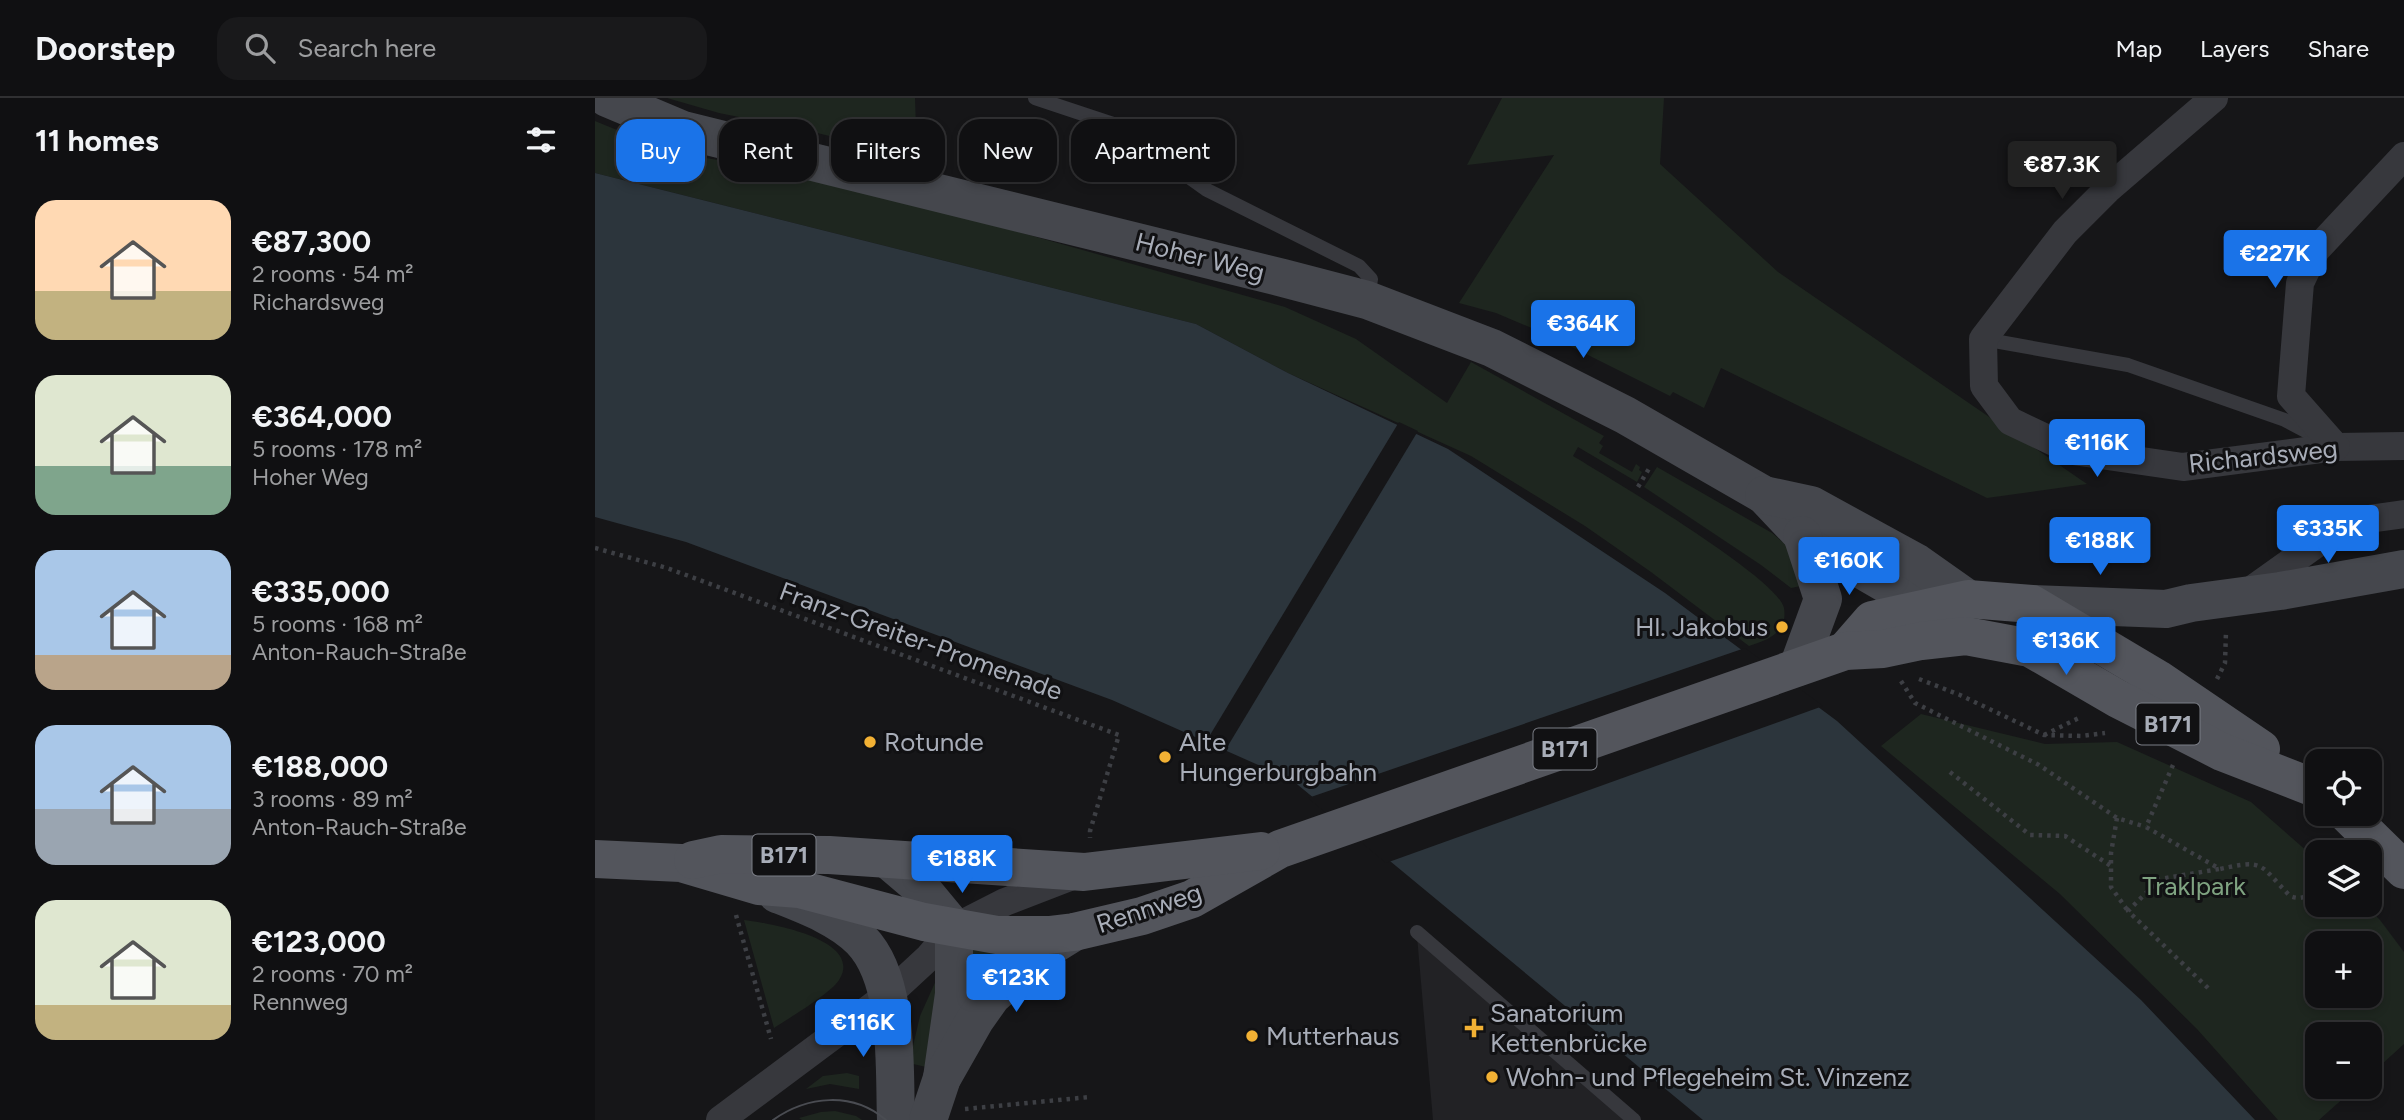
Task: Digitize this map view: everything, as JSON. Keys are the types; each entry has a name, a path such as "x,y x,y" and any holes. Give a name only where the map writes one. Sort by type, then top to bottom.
{"main road":[{"name":"B171","path":"1798,667 1845,651 1883,649 1921,641 1967,617 2032,604 2182,695 2305,783"},
{"name":"B171","path":"1845,651 1873,620 1926,607 1967,617 2031,648 2118,699 2222,751 2305,785"},
{"name":"Rennweg","path":"681,863 747,899 799,889 954,928 1010,935 1073,932 1142,916 1192,899 1280,849 1798,667"},
{"path":"2359,826 2404,870"},
{"name":"Rennweg","path":"595,859 681,863 721,854 829,855 887,859 1087,857 1132,868 1280,849"}],"street":[{"name":"Hoher Weg","path":"607,98 683,130 1367,300 1493,348 1665,437 1764,495 1802,535 1926,607"},
{"path":"1983,339 2065,232 2107,190 2204,107 2225,98"},
{"path":"2336,447 2291,396 2300,283 2316,250 2404,156"},
{"name":"Richardsweg","path":"1983,339 1984,386 2010,421 2073,451 2183,467 2336,447 2404,446"},
{"name":"Hoher Weg","path":"1764,495 1811,505 1917,563 1967,617"},
{"path":"2235,610 2347,522 2404,514"},
{"path":"1798,667 1823,599 1802,535"},
{"path":"2032,604 2166,609 2191,603 2235,610 2404,569"},
{"path":"2031,648 2100,646 2127,634 2166,609"},
{"path":"720,1120 889,994 929,957 954,928 1087,857"},
{"path":"887,859 920,887 954,928 954,994 935,1100"},
{"path":"747,899 818,912 858,938 868,948 889,994 896,1120"},
{"path":"935,1100 975,1020 992,996 1040,953 1073,932"}],"lane":[{"path":"1035,98 1116,125 1207,190 1359,266 1371,279 1367,300"},
{"path":"1983,339 2128,365 2285,421 2336,447"},
{"path":"1417,932 1634,1120"}],"path":[{"path":"1638,488 1652,464"},
{"name":"Franz-Greiter-Promenade","path":"595,548 667,568 1119,735 1090,831 1087,857"},
{"path":"2216,680 2225,663 2235,610"},
{"path":"1919,679 1960,695 2044,735 2082,736 2113,732"},
{"path":"1899,680 1915,703 2039,765 2117,818 2146,828 2220,869"},
{"path":"2146,828 2176,759"},
{"path":"1950,772 2030,835 2064,836 2111,866"},
{"path":"2117,818 2111,866 2112,887 2128,911 2208,988"},
{"path":"2128,911 2160,879 2250,862 2261,866 2290,897 2305,897"},
{"path":"747,899 771,1039"},
{"path":"935,1100 968,1110 1090,1097"}],"shaded area":[{"path":"595,173 616,178 616,182 631,182 1196,324 1288,373 1448,449 1665,593 1837,721 2141,1000 2255,1120 1703,1120 1292,780 1112,700 686,542 595,517"},
{"name":"Sanatorium Kettenbrücke","path":"1417,936 1631,1120 1433,1120"}],"green space":[{"path":"667,98 915,98 916,119 831,119 831,136 817,133 817,119 749,119"},
{"path":"1502,98 1664,98 1660,164 1778,272 2087,484 1987,498 1721,368 1704,408 1673,392 1670,396 1548,335 1496,313 1459,303 1554,155 1467,165"},
{"path":"595,121 616,130 616,178 595,173"},
{"path":"705,158 719,160 719,182 817,180 1008,229 1285,307 1356,339 1447,403 1471,362 1604,436 1599,443 1603,446 1599,453 1632,472 1636,464 1640,467 1642,472 1637,482 1578,447 1573,456 1689,528 1753,574 1775,594 1784,608 1783,624 1769,638 1749,646 1585,526 1471,456 1288,373 1196,324 631,182 705,182"},
{"path":"1657,467 1772,533 1793,551 1811,584 1791,588 1644,487"},
{"name":"Traklpark","path":"1921,714 2045,744 2117,742 2251,802 2305,849 2305,917 2377,917 2404,952 2404,1044 2382,1064 2382,1022 2305,1022 2305,1099 2343,1099 2319,1120 2278,1120 2197,1029 2060,894 1881,746"},
{"path":"744,920 791,929 827,944 839,954 843,966 839,980 818,999 774,1028"},
{"path":"971,949 1017,952 987,985 966,993"},
{"path":"938,976 926,1067 909,1063 920,1016"},
{"path":"847,1073 859,1076 859,1089 830,1084 806,1089 823,1076"},
{"path":"835,1111 862,1120 799,1118 821,1112"}],"pier":[{"path":"1399,422 1418,431 1223,754 1204,745"},
{"path":"1745,648 1823,706 1386,863 1308,798"}],"tram line":[{"path":"773,1120 800,1106 829,1100 859,1104 886,1120"}],"place":[{"name":"Hl. Jakobus","path":"1782,627"},
{"name":"Rotunde","path":"870,742"},
{"name":"Alte Hungerburgbahn","path":"1165,757"},
{"name":"Sanatorium Kettenbrücke","path":"1474,1028"},
{"name":"Mutterhaus","path":"1252,1036"},
{"name":"Wohn- und Pflegeheim St. Vinzenz","path":"1492,1077"}]}
